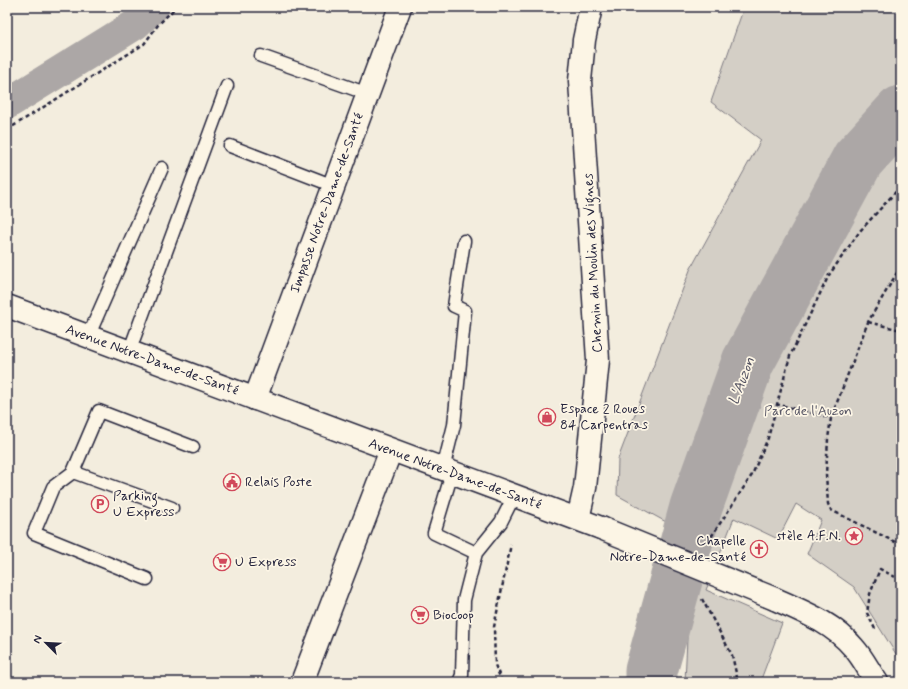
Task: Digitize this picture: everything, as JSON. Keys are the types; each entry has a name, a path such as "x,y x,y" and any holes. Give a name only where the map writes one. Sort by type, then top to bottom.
{"street":[{"name":"Impasse Notre-Dame-de-Santé","path":"255,398 400,7"},
{"name":"Chemin du Moulin des Vignes","path":"578,519 585,488 598,360 580,81 584,40 591,7"},
{"name":"Avenue Notre-Dame-de-Santé","path":"7,306 578,519 810,614 836,630 854,648 876,682"},
{"path":"302,682 391,450"}],"lane":[{"path":"261,56 368,94"},
{"path":"129,352 227,86"},
{"path":"230,146 334,186"},
{"path":"88,337 162,168"},
{"path":"464,241 454,306 465,310 454,425 448,471 434,533 476,553"},
{"path":"147,579 34,533 54,487 73,472 99,411 193,447"},
{"path":"73,472 172,508"},
{"path":"459,682 462,675 464,600 476,553 500,522 514,496"}],"path":[{"path":"7,130 144,44 158,25 176,7"},
{"path":"709,544 752,475 768,438 790,356 830,275 860,231 901,186"},
{"path":"901,266 868,322 832,418 828,440 826,474 828,504 836,514 901,544"},
{"path":"868,322 901,330"},
{"path":"776,404 832,418"},
{"path":"502,682 495,665 494,627 512,540"},
{"path":"875,630 867,613 874,579 880,569 901,580"},
{"path":"702,592 702,599 732,655 738,682"}],"green space":[{"name":"Parc de l'Auzon","path":"744,7 901,7 901,662 854,587 807,554 821,520 796,504 778,539 734,518 706,590 782,623 760,682 685,682 692,530 688,534 617,495 618,459 690,270 761,140 711,102"}],"waterway":[{"path":"7,104 136,24 154,7"},
{"name":"L'Auzon","path":"651,682 651,671 696,507 748,362 858,159 901,112"}],"place":[{"name":"Espace 2 Roues 84 Carpentras","path":"547,417"},
{"name":"Relais Poste","path":"232,482"},
{"name":"Parking U Express","path":"100,504"},
{"name":"stèle A.F.N.","path":"854,536"},
{"name":"Chapelle Notre-Dame-de-Santé","path":"759,549"},
{"name":"U Express","path":"222,562"},
{"name":"Biocoop","path":"420,615"}]}
